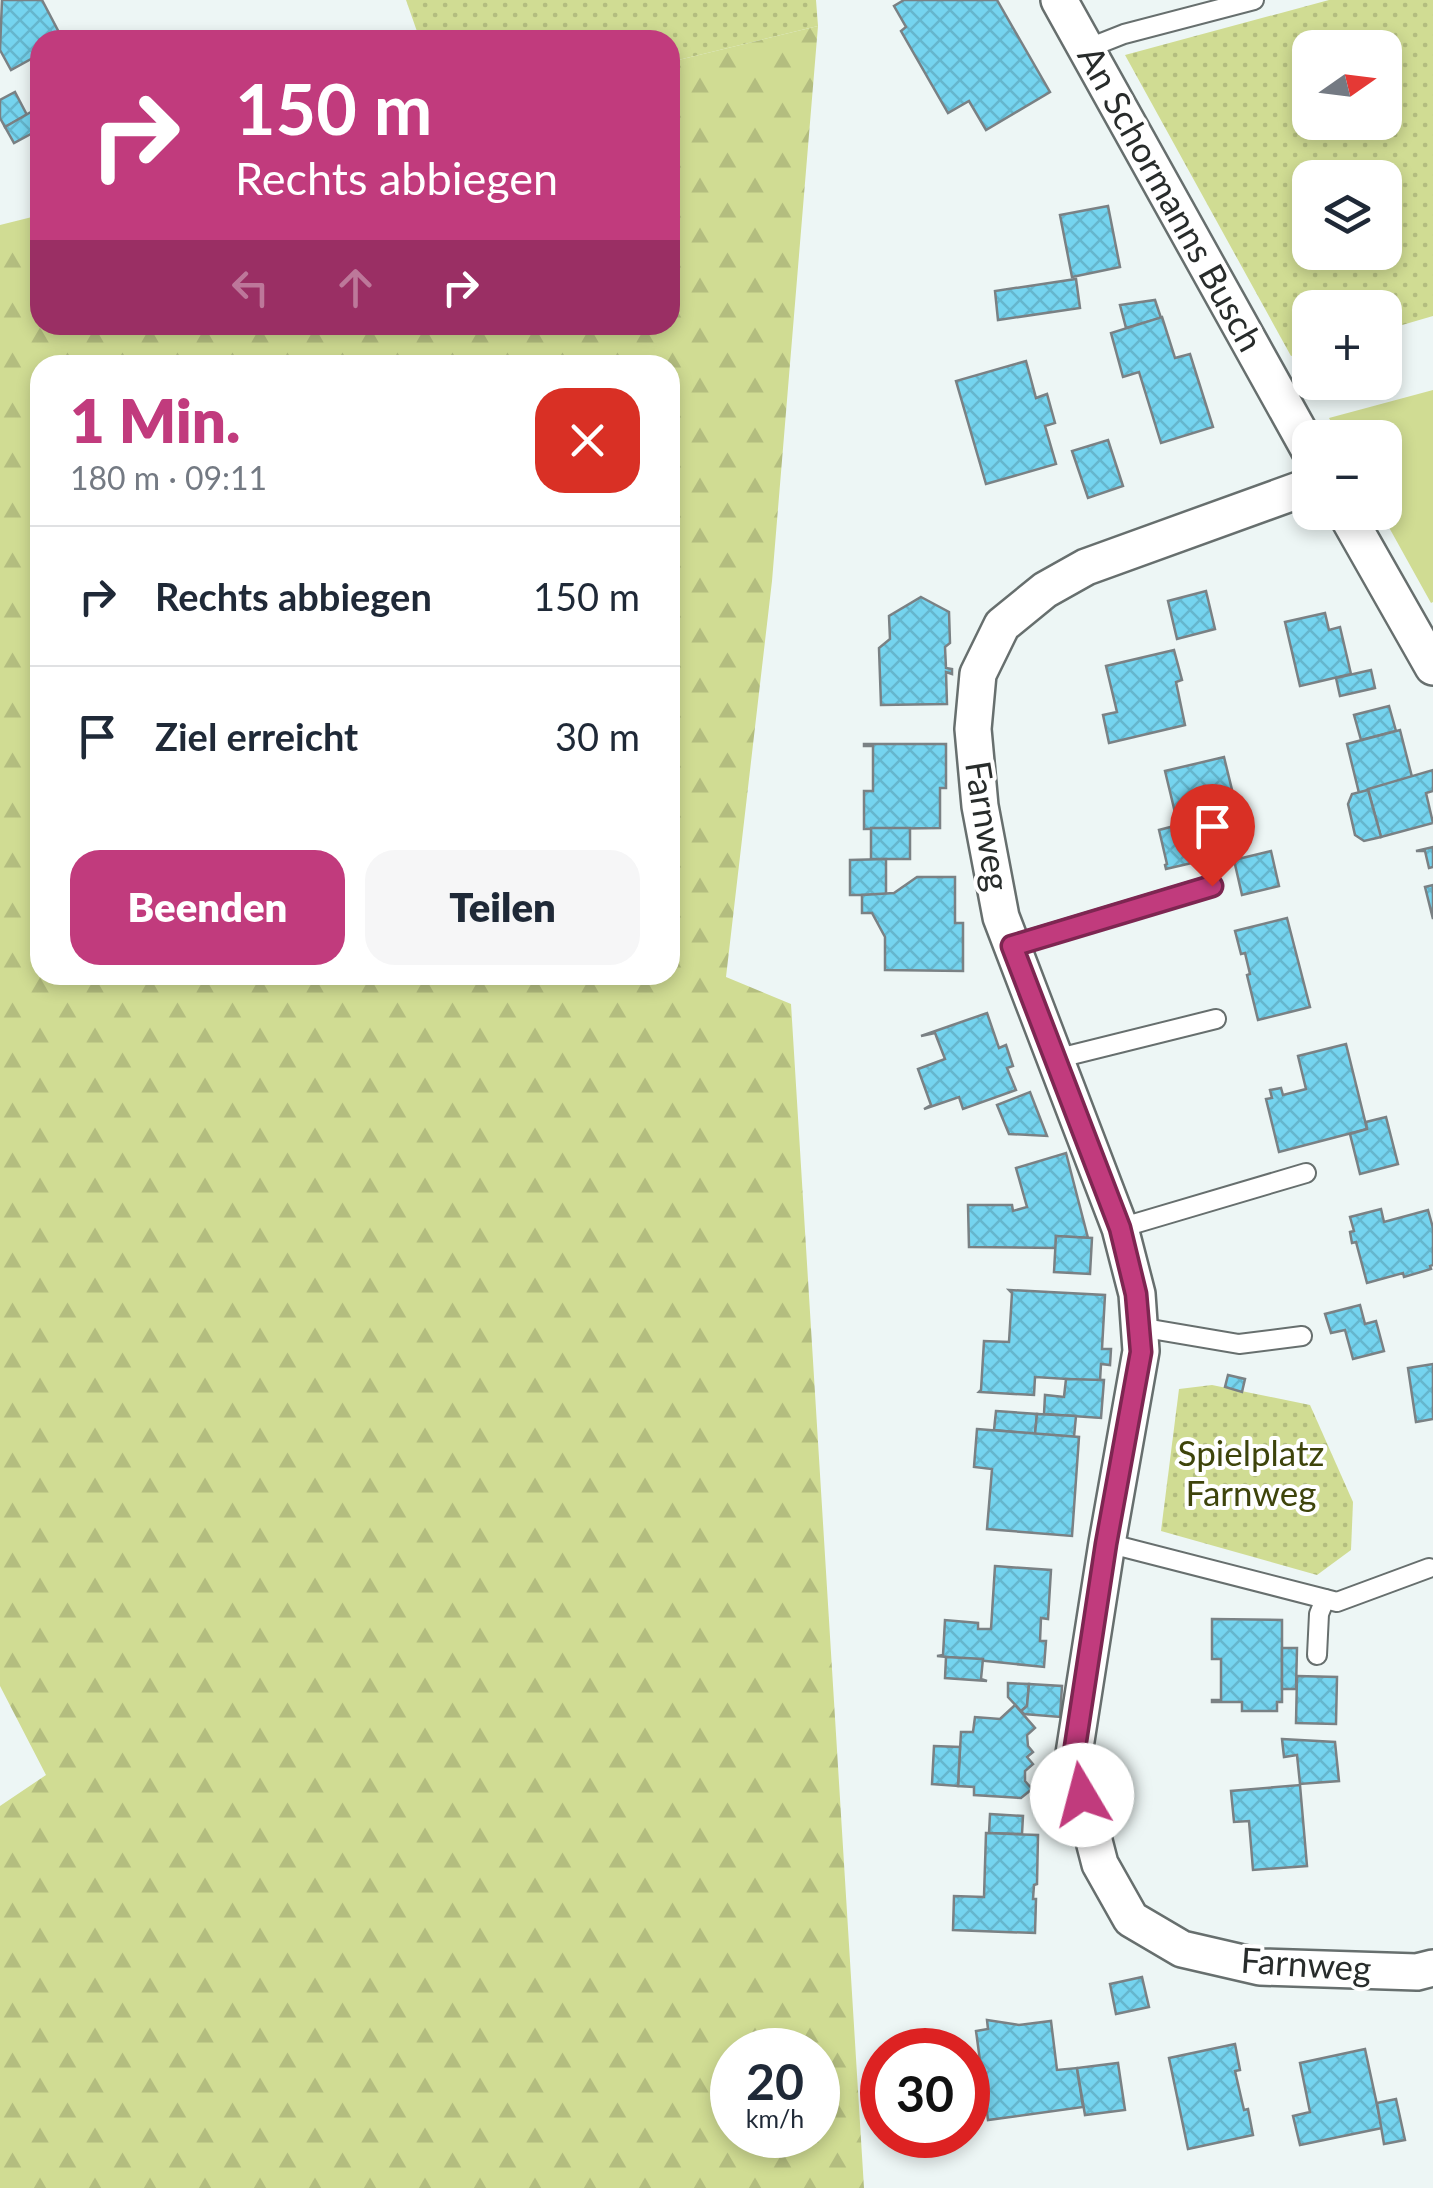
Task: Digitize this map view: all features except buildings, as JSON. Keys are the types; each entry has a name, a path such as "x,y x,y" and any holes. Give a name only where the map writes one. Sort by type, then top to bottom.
{"street":[{"name":"An Schormanns Busch","path":"1059,0 1293,420"},
{"name":"Farnweg","path":"1292,493 1086,567 1045,590 1002,625 978,674 973,729 984,824 1001,917 1120,1228 1136,1294 1141,1352 1073,1760 1100,1864 1131,1919 1182,1949 1260,1967 1417,1972 1433,1968"},
{"path":"1355,530 1433,667"}],"lane":[{"path":"1086,49 1124,34 1254,0"},
{"path":"1012,946 1212,886"},
{"path":"1055,1059 1216,1020"},
{"path":"1120,1228 1306,1173"},
{"path":"1139,1327 1239,1344 1302,1336"},
{"path":"1106,1544 1337,1602 1429,1568"},
{"path":"1317,1655 1319,1614 1325,1599"}],"green space":[{"path":"406,0 816,0 818,26 680,60 680,30 416,30"},
{"path":"1329,0 1433,0 1433,316 1402,325 1402,290 1292,290 1291,356 1125,55"},
{"path":"818,26 772,581 726,977 791,1004 864,2188 0,2188 0,1806 46,1775 0,1686 0,225 30,218 30,335 680,335 680,60"},
{"path":"1433,390 1431,603 1390,530 1402,530 1402,420 1329,418"},
{"name":"Spielplatz Farnweg","path":"1212,1385 1310,1405 1353,1502 1351,1550 1317,1575 1161,1531 1179,1389"}],"route":[{"path":"1082,1795 1073,1760 1141,1352 1136,1294 1120,1228 1012,946 1212,886"}]}
